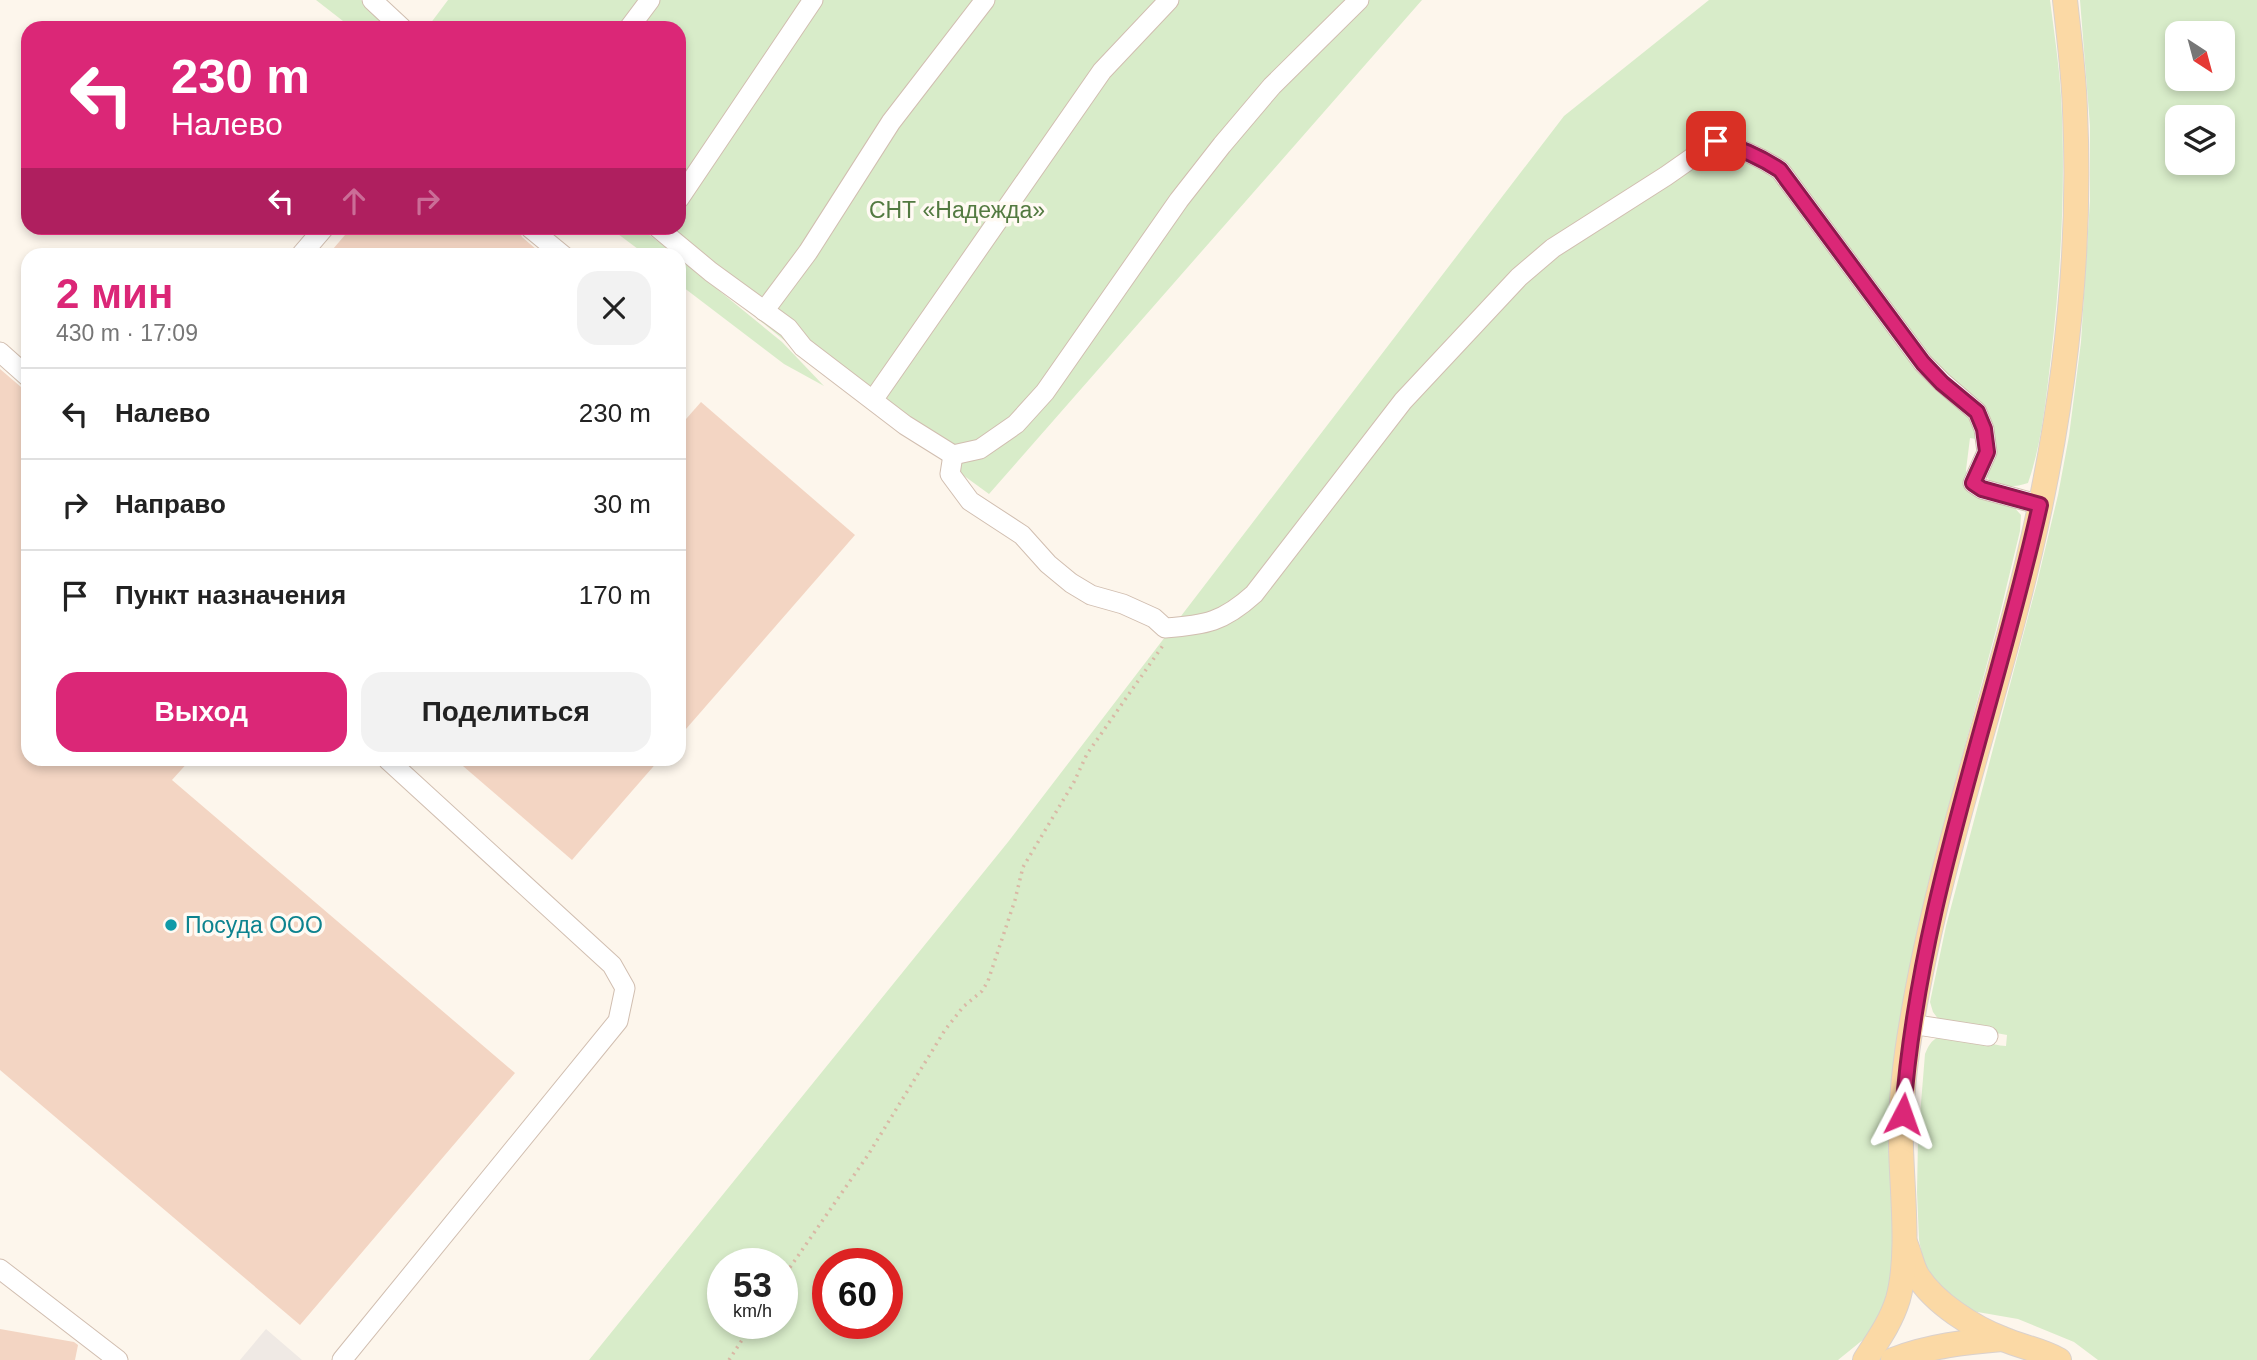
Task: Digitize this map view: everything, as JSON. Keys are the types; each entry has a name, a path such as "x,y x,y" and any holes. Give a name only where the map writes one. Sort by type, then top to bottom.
{"main road":[{"path":"1865,1360 1890,1322 1899,1295 1903,1238 1901,1141 1911,1024 1931,923 2025,573 2055,421 2069,309 2076,204 2076,110 2065,0"},
{"path":"1903,1238 1917,1275 1934,1297 1957,1314 2003,1339 2042,1350 2059,1360"},
{"path":"1893,1360 1913,1352 1960,1342 2003,1339"}],"lane":[{"path":"372,0 394,21"},
{"path":"634,21 650,0"},
{"path":"686,189 813,0"},
{"path":"764,311 807,253 891,122 985,0"},
{"path":"873,400 1020,185 1102,71 1169,0"},
{"path":"686,251 788,328 803,347 905,425 953,455 980,449 1016,424 1045,392 1179,200 1222,145 1272,86 1359,0"},
{"path":"953,455 950,474 970,501 1022,535 1048,564 1071,583 1091,595 1123,604 1154,618 1165,628 1194,626 1224,618 1254,594 1403,401 1519,277 1553,248 1667,176 1716,141 1760,156 1780,170 1923,363 1977,412 1984,429 1987,452 1973,483 1982,489 2040,505"},
{"path":"538,235 554,248"},
{"path":"666,235 682,248"},
{"path":"0,352 21,371"},
{"path":"342,1360 618,1021 625,988 612,965 395,766"},
{"path":"1911,1024 1988,1036"},
{"path":"0,1269 118,1360"}],"path":[{"path":"798,1256 868,1155 945,1030 988,981 1023,867 1074,782 1087,754 1162,648 1166,639 1165,628"},
{"path":"729,1360 743,1339"}],"shaded area":[{"path":"266,1329 302,1360 240,1360"}],"green space":[{"path":"316,0 361,0 381,21 343,21"},
{"name":"СНТ «Надежда»","path":"448,0 1422,0 989,494 838,384 686,260 686,248 671,248 655,235 686,235 686,21 432,21"},
{"path":"1709,0 2050,0 2061,96 2063,194 2057,292 2045,404 2037,452 2028,483 2017,486 1994,484 1986,475 1982,440 1970,438 1966,470 1968,482 2012,505 2021,515 2020,531 1927,888 1902,1010 1892,1129 1894,1281 1875,1330 1838,1360 589,1360 1008,842 1564,116"},
{"path":"2080,0 2257,0 2257,1360 2098,1360 2074,1342 2018,1319 1966,1310 1934,1282 1924,1264 1919,1240 1918,1140 1926,1051 1934,1040 1945,1036 2006,1046 2007,1035 1947,1024 1939,1020 1930,1002 1946,926 2058,495 2069,436 2081,342 2090,200 2090,126"},
{"path":"619,235 649,235 667,248 637,248"},
{"path":"686,264 782,342 824,386 784,364 686,289"}],"building":[{"path":"345,235 521,235 535,248 334,248"},
{"name":"Посуда ООО","path":"0,369 21,387 21,766 185,766 172,780 515,1073 300,1325 0,1070"},
{"path":"701,402 855,535 686,729 686,419"},
{"path":"463,766 654,766 572,860"},
{"path":"0,1329 74,1342 78,1345 75,1360 0,1360"}],"place":[{"name":"Посуда ООО","path":"171,925"}],"route":[{"path":"1716,141 1760,156 1780,170 1923,363 1977,412 1987,439 1987,452 1973,483 1982,489 2040,505 2025,573 1931,923 1911,1024 1903,1114"}]}
